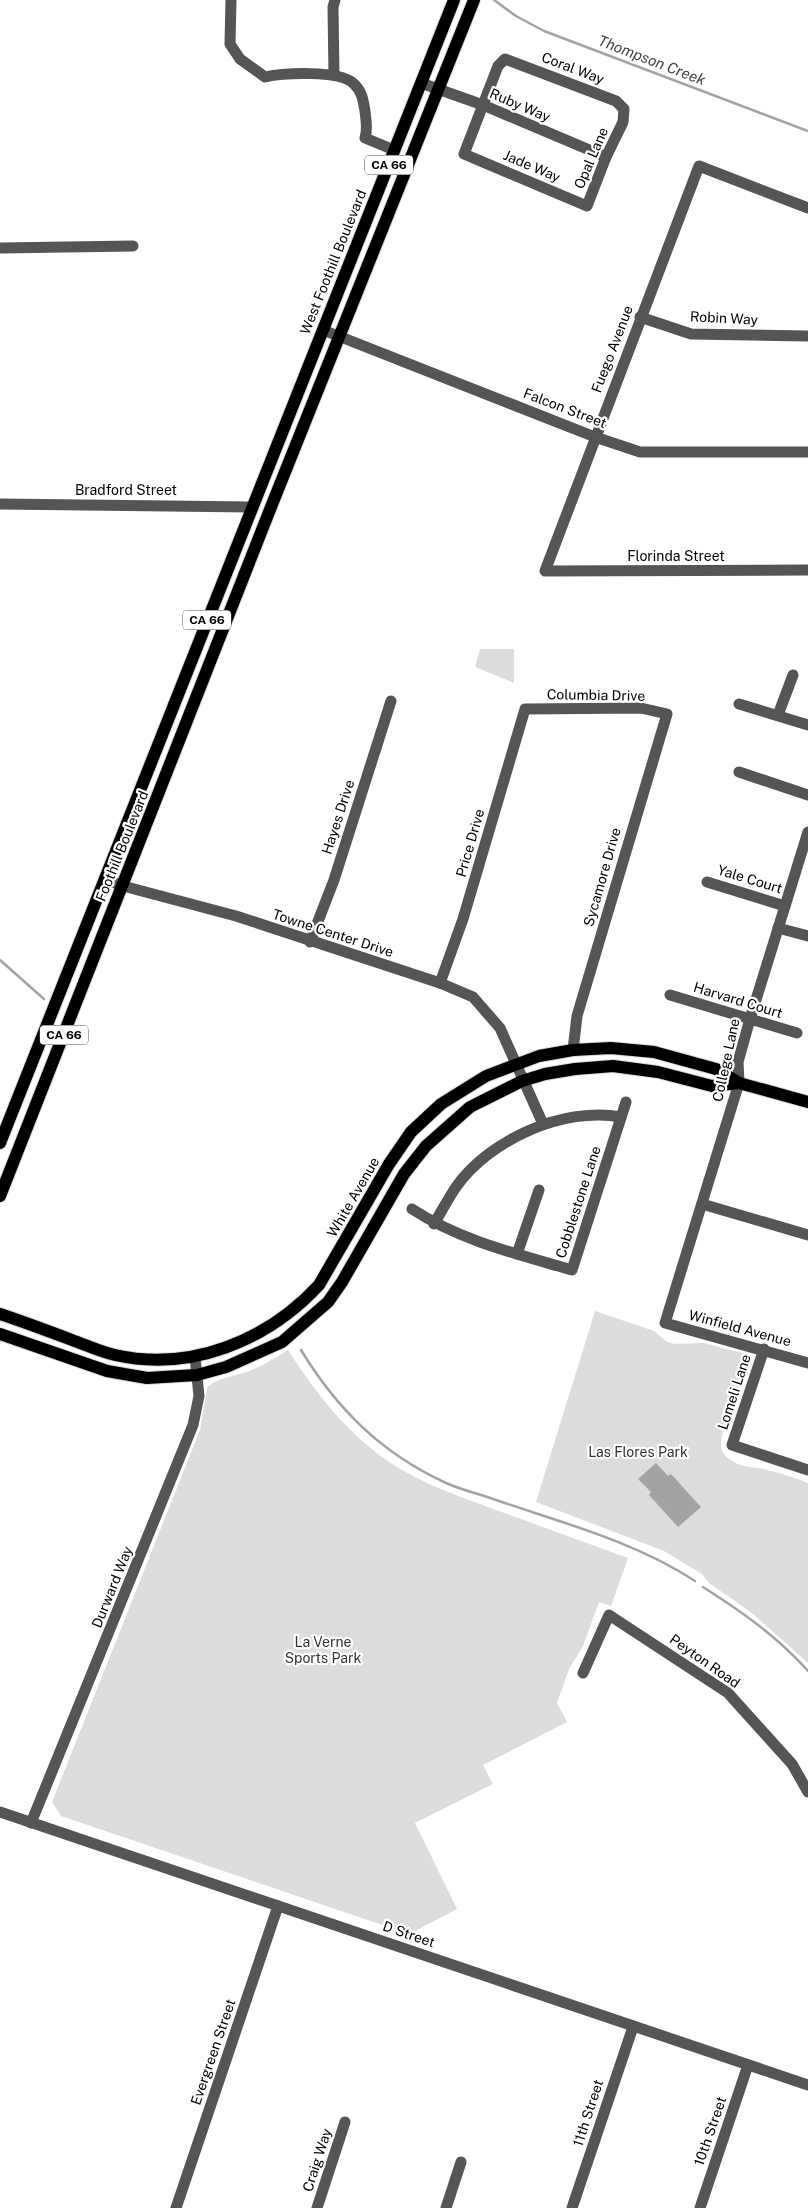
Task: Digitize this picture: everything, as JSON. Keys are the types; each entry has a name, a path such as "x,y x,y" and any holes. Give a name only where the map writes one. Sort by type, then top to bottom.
{"main road":[{"name":"West Foothill Boulevard","path":"251,507 421,84 452,1"},
{"name":"CA 66","path":"339,336 472,4"},
{"name":"Foothill Boulevard","path":"0,1196 339,336"},
{"name":"Foothill Boulevard","path":"0,1142 251,507"},
{"name":"White Avenue","path":"0,1314 114,1355 148,1360 195,1357 221,1350 248,1339 304,1302 327,1272 372,1193 411,1132 441,1104 486,1076 540,1056 573,1050 611,1048 654,1052 716,1068 739,1082 808,1102"},
{"name":"White Avenue","path":"0,1334 107,1371 146,1378 197,1375 240,1362 282,1342 312,1318 328,1302 342,1282 404,1174 426,1146 470,1107 522,1081 545,1074 574,1069 613,1066 658,1072 712,1086 739,1082"}],"street":[{"path":"231,0 230,44 240,59 265,77 276,74 334,75 352,82 362,94 367,131 365,138 394,150"},
{"path":"452,1 472,4"},
{"path":"332,2 334,75"},
{"name":"Coral Way","path":"483,105 498,66 505,59 616,101 624,109 623,122"},
{"name":"Ruby Way","path":"421,84 483,105 606,157"},
{"name":"Jade Way","path":"483,105 464,154 587,206"},
{"name":"Opal Lane","path":"587,206 606,157 623,122"},
{"name":"Fuego Avenue","path":"545,571 699,166 808,208"},
{"path":"0,248 133,246"},
{"name":"Robin Way","path":"640,317 691,334 808,336"},
{"name":"Falcon Street","path":"323,330 595,437 640,452 808,452"},
{"name":"Bradford Street","path":"0,504 251,507"},
{"name":"Florinda Street","path":"545,571 808,570"},
{"path":"778,715 793,675"},
{"name":"Hayes Drive","path":"310,942 334,880 391,701"},
{"path":"739,704 808,725"},
{"name":"Columbia Drive","path":"525,709 641,708 666,714"},
{"name":"Price Drive","path":"440,984 463,919 525,709"},
{"name":"Sycamore Drive","path":"573,1050 578,1016 666,714"},
{"path":"739,772 808,794"},
{"name":"College Lane","path":"665,1323 739,1082 738,1062 808,832"},
{"name":"Towne Center Drive","path":"105,879 123,886 220,912 440,984 473,997 500,1028 522,1081 543,1124"},
{"name":"Yale Court","path":"707,882 785,906"},
{"path":"778,928 808,936"},
{"name":"Harvard Court","path":"670,995 797,1033"},
{"name":"Cobblestone Lane","path":"412,1209 434,1224 460,1236 572,1270 626,1102"},
{"path":"434,1224 456,1186 486,1156 543,1124 584,1114 621,1117"},
{"path":"517,1254 539,1190"},
{"path":"702,1204 808,1235"},
{"name":"Winfield Avenue","path":"665,1323 764,1349 808,1363"},
{"name":"Lomeli Lane","path":"764,1349 732,1445 808,1470"},
{"name":"Durward Way","path":"31,1823 193,1425 199,1396 195,1357"},
{"name":"Peyton Road","path":"583,1673 609,1615 728,1693 792,1764 808,1792"},
{"name":"D Street","path":"1,1816 31,1823 808,2085"},
{"name":"Evergreen Street","path":"176,2208 278,1906"},
{"name":"11th Street","path":"572,2208 633,2026"},
{"name":"10th Street","path":"700,2208 748,2064"},
{"name":"Craig Way","path":"317,2208 345,2122"},
{"path":"446,2208 461,2162"}],"green space":[{"path":"480,649 514,649 514,683 475,667"},
{"name":"Las Flores Park","path":"595,1311 654,1331 667,1342 675,1344 704,1343 742,1353 747,1357 747,1364 735,1404 724,1430 721,1446 724,1454 730,1460 741,1465 761,1468 808,1483 808,1663 752,1613 709,1583 702,1574 664,1551 536,1502"},
{"name":"La Verne Sports Park","path":"288,1350 321,1396 346,1425 373,1450 402,1470 455,1494 628,1558 611,1606 599,1602 583,1646 569,1669 557,1703 567,1722 483,1765 493,1784 415,1823 457,1909 409,1934 61,1816 52,1802 200,1430 207,1388 221,1380 259,1367"}],"shaded area":[{"path":"656,1463 668,1476 671,1474 701,1507 678,1527 649,1495 651,1492 638,1479"}],"waterway":[{"name":"Thompson Creek","path":"494,0 516,16 544,31 808,131"},
{"path":"0,960 44,999"},
{"path":"301,1350 330,1391 363,1427 401,1458 423,1471 458,1488 573,1525 624,1544 672,1567 695,1581"},
{"path":"703,1587 759,1626 808,1671"}]}
